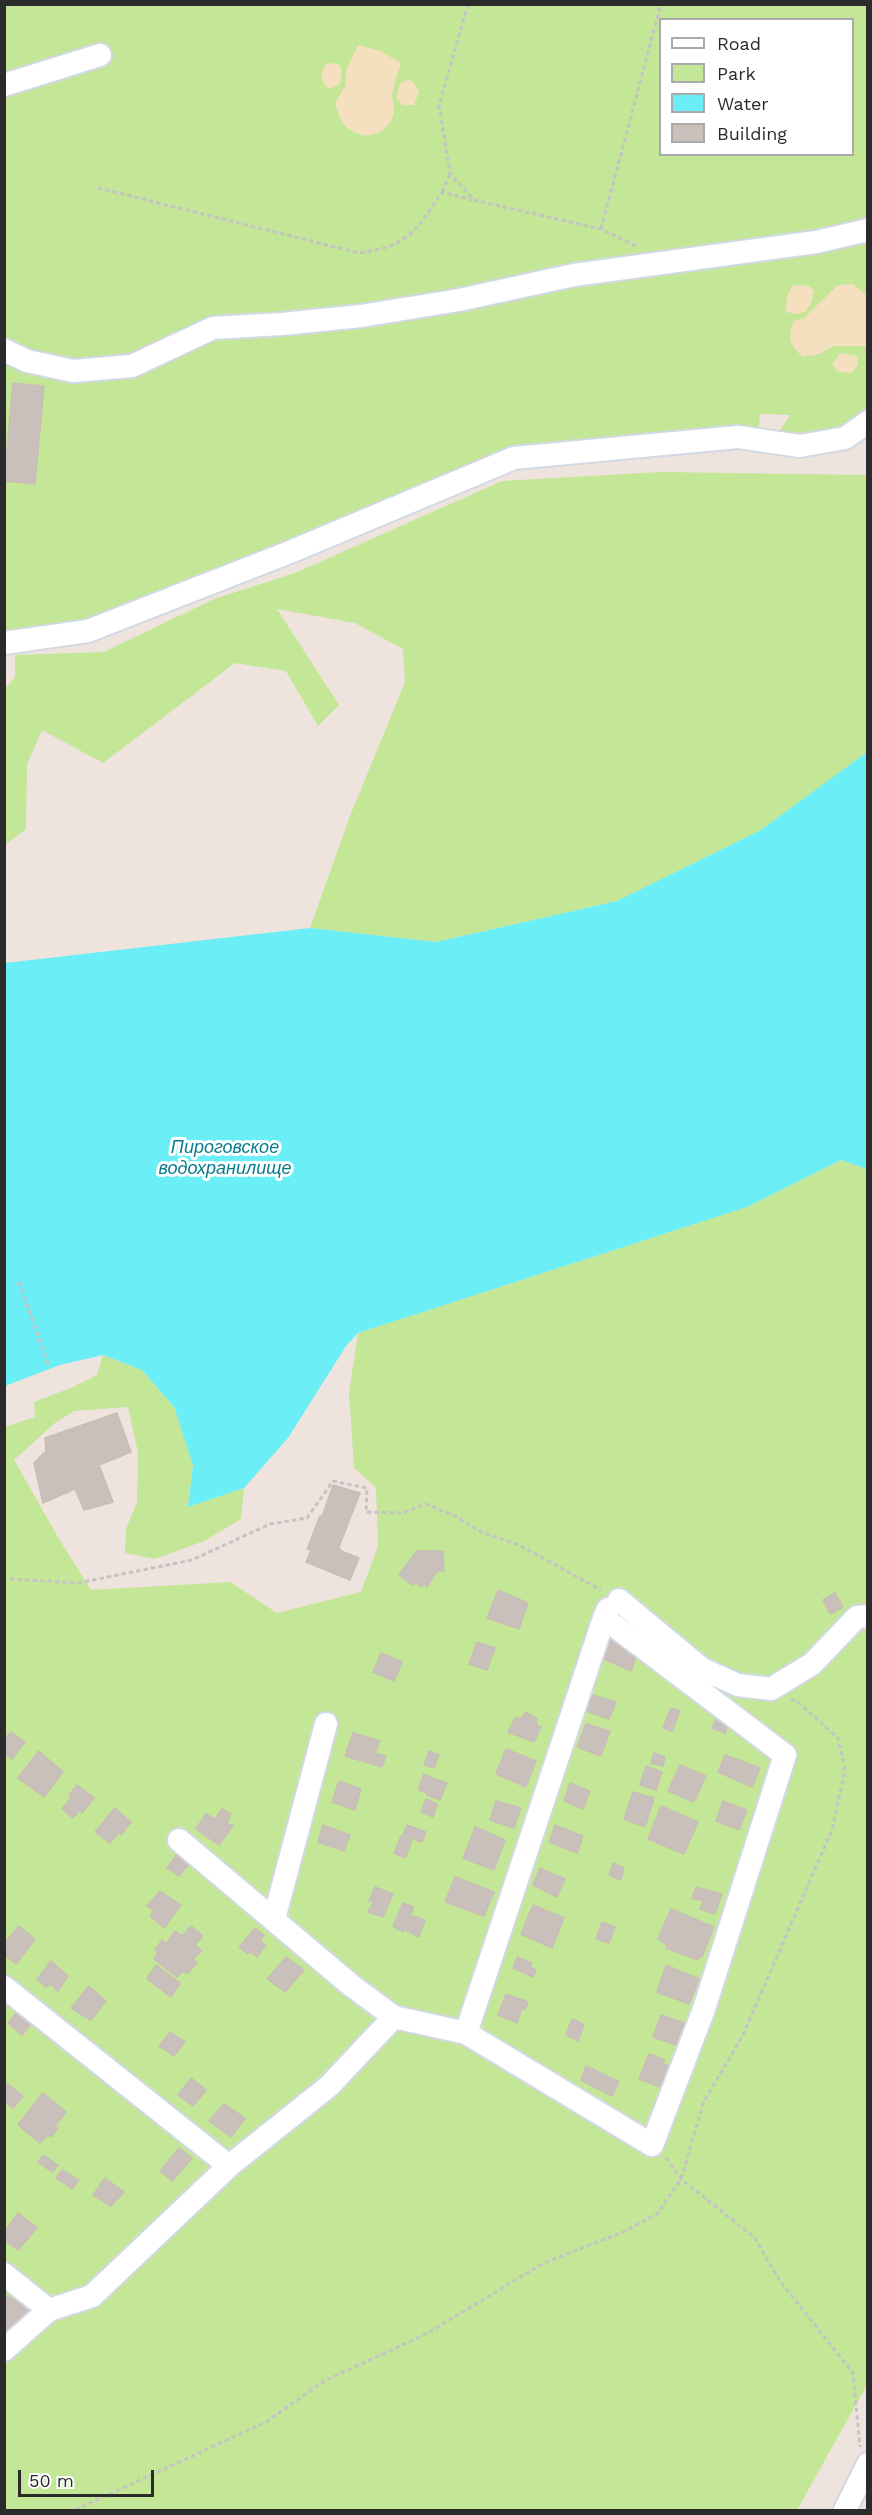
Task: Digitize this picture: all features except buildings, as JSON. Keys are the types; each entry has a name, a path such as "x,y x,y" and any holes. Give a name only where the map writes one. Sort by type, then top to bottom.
{"street":[{"path":"4,84 100,55"},
{"path":"4,350 27,361 73,371 132,366 213,328 362,316 459,300 574,275 816,242 867,230"},
{"path":"4,643 88,631 290,552 514,458 738,437 800,446 845,438 867,422"},
{"path":"610,1609 702,1669 738,1685 771,1689 812,1664 857,1617 867,1616"},
{"path":"466,2033 610,1609"},
{"path":"179,1840 352,1986 394,2017 466,2033 652,2145 704,2009 786,1755 610,1609"},
{"path":"274,1919 326,1724"},
{"path":"4,1987 229,2166"},
{"path":"4,2350 49,2310 92,2296 229,2166 329,2086 394,2017"},
{"path":"4,2274 49,2310"},
{"path":"845,2511 865,2468"}],"path":[{"path":"98,188 360,253 385,249 417,230 442,192 450,174 439,105 468,4"},
{"path":"600,229 661,4"},
{"path":"450,174 474,200"},
{"path":"442,192 600,229 640,248"},
{"path":"20,1282 48,1364"},
{"path":"10,1579 78,1583 192,1560 270,1524 307,1518 333,1481 367,1488 366,1512 402,1513 426,1504 453,1515 481,1532 519,1545 610,1609"},
{"path":"75,2511 266,2422 324,2381 426,2334 544,2264 623,2232 657,2214 681,2179 704,2102 742,2037 832,1830 845,1770 838,1738 799,1702 771,1689"},
{"path":"652,2145 666,2158 681,2179 754,2237 780,2282 853,2373 865,2468"}],"green space":[{"path":"4,5 867,5 867,415 852,428 793,438 780,430 790,415 760,414 759,427 613,437 500,454 228,566 79,621 5,632"},
{"path":"661,472 867,475 867,752 762,830 617,901 436,942 310,928 350,816 405,682 403,649 355,623 277,609 339,705 318,726 286,671 235,663 103,763 42,730 27,764 26,829 5,845 5,689 15,677 15,655 104,652 214,599 295,573 502,481"},
{"path":"841,1160 867,1169 867,2385 797,2510 5,2510 4,1427 35,1417 34,1402 97,1375 103,1355 142,1370 174,1407 193,1465 188,1507 244,1488 241,1519 204,1541 155,1559 125,1553 126,1529 137,1502 138,1452 128,1407 74,1411 56,1422 14,1460 91,1590 230,1582 277,1613 361,1592 378,1546 376,1487 354,1468 349,1393 358,1333 747,1207"}],"sand":[{"path":"358,45 380,51 401,63 392,95 394,107 391,121 382,130 371,135 359,134 345,126 335,103 345,86 347,68"},
{"path":"326,63 338,64 342,70 340,84 329,89 324,84 321,74"},
{"path":"408,79 413,82 419,92 414,105 403,105 396,98 400,84"},
{"path":"853,284 867,296 867,346 834,346 819,354 803,357 795,349 790,337 794,321 804,318 838,285"},
{"path":"793,285 809,286 814,291 811,304 805,312 797,314 786,312 787,296"},
{"path":"840,353 857,356 858,365 851,373 839,372 832,365"}],"water":[{"name":"Пироговское водохранилище","path":"867,752 867,1169 841,1160 747,1207 358,1333 346,1346 288,1438 244,1488 188,1507 193,1465 174,1407 142,1370 103,1355 60,1365 5,1386 5,963 310,928 436,942 617,901 761,830"}]}
